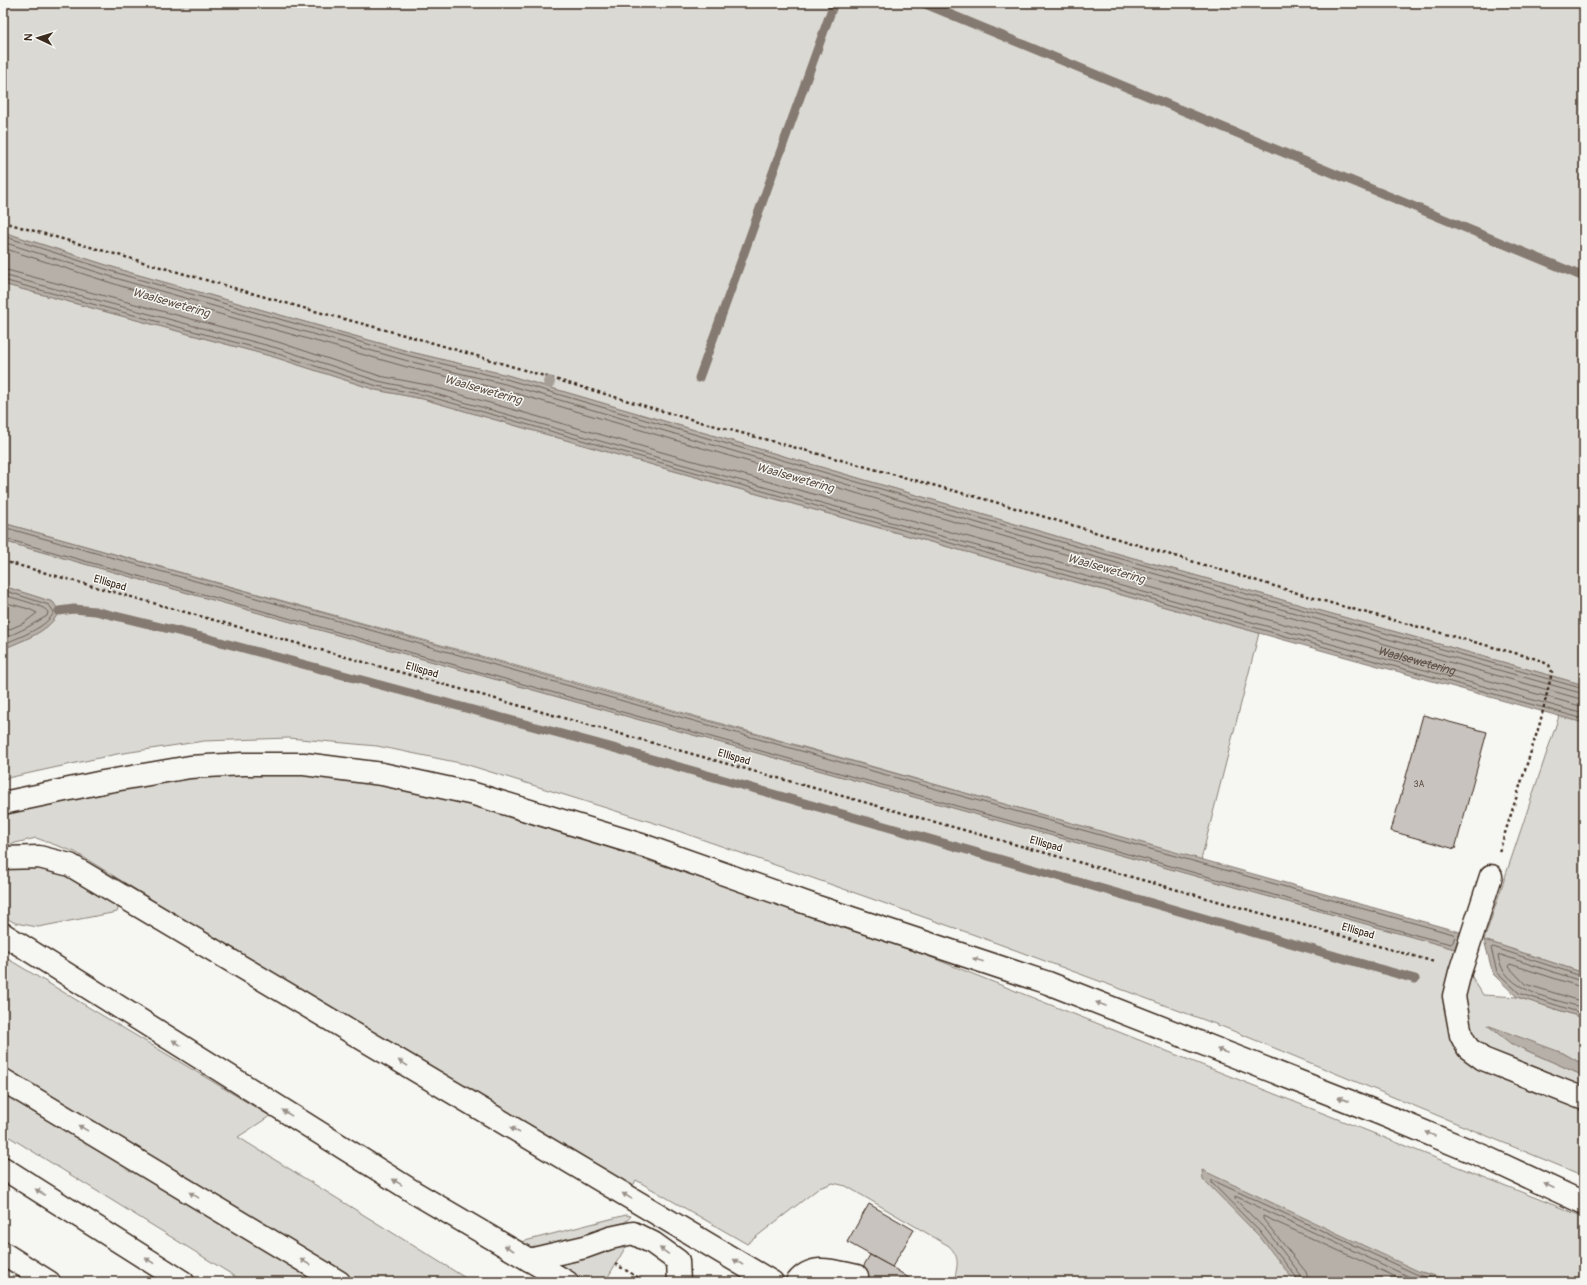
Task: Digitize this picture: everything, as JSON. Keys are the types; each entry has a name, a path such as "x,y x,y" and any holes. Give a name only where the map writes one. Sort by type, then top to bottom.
{"main road":[{"path":"3,803 103,782 190,767 243,764 304,764 382,774 474,794 648,847 815,906 1048,983 1379,1113 1485,1157 1584,1203"},
{"path":"3,858 39,857 70,865 772,1282"},
{"path":"1491,876 1460,972 1454,996 1456,1014 1461,1034 1468,1048 1483,1058 1511,1071 1584,1099"},
{"path":"3,934 417,1194 567,1282"},
{"path":"3,1080 339,1282"},
{"path":"3,1168 183,1282"},
{"path":"529,1260 585,1247 610,1238 633,1233 653,1243 678,1261 679,1282"},
{"path":"3,1253 49,1282"},
{"path":"797,1282 810,1270 824,1270 857,1276"}],"path":[{"path":"3,222 307,309 423,340 686,418 994,502 1334,604 1508,650 1549,665 1552,672 1540,723 1491,876"},
{"name":"Ellispad","path":"3,561 1422,958 1460,972"}],"shaded area":[{"path":"3,3 1584,3 1584,685 1066,539 507,375 411,352 128,272 3,232"},
{"path":"3,284 274,357 376,390 423,399 667,469 1259,633 1201,860 603,690 3,523"},
{"path":"3,541 1455,949 1483,995 1517,997 1584,1018 1584,1065 1563,1053 1510,1043 1584,1076 1584,1176 1226,1028 972,934 664,826 465,764 377,746 289,738 204,741 117,754 3,779 3,649 27,639 43,630 55,618 59,611 53,602 3,586"},
{"path":"1559,716 1584,723 1584,973 1484,940"},
{"path":"322,773 430,794 532,822 895,943 1584,1217 1584,1282 954,1282 957,1258 949,1246 846,1186 833,1183 819,1188 747,1244 636,1180 632,1188 256,964 75,852 36,838 3,846 3,813 202,775"},
{"path":"22,867 50,870 73,879 119,906 117,912 38,927 15,923 3,916 3,870"},
{"path":"3,956 270,1116 238,1137 472,1282 358,1282 3,1069"},
{"path":"3,1089 322,1282 244,1282 3,1133"},
{"path":"626,1215 631,1216 625,1222 583,1239 537,1248 529,1247 521,1242"},
{"path":"628,1243 605,1282 589,1282 554,1262"}],"water":[{"name":"Waalsewetering","path":"3,232 128,272 411,352 507,375 1066,539 1584,685 1584,723 667,469 423,399 376,390 274,357 3,284"},
{"path":"3,523 1460,932 1455,949 3,541"},
{"path":"3,586 53,602 59,611 55,618 43,630 27,639 3,649"},
{"path":"1484,940 1584,973 1584,1018 1517,997 1493,974"},
{"path":"1487,1025 1563,1053 1584,1065 1584,1076 1510,1043"},
{"path":"1202,1170 1418,1271 1457,1282 1295,1282 1260,1237 1203,1179"}],"building":[{"path":"1423,715 1487,732 1455,849 1391,831"},
{"path":"869,1204 914,1230 892,1267 847,1242"},
{"path":"870,1255 892,1267 915,1282 854,1282"}],"waterway":[{"path":"699,378 834,3"},
{"path":"923,3 1584,277"},
{"path":"59,611 74,609 95,611 206,638 610,747 1415,979"}]}
